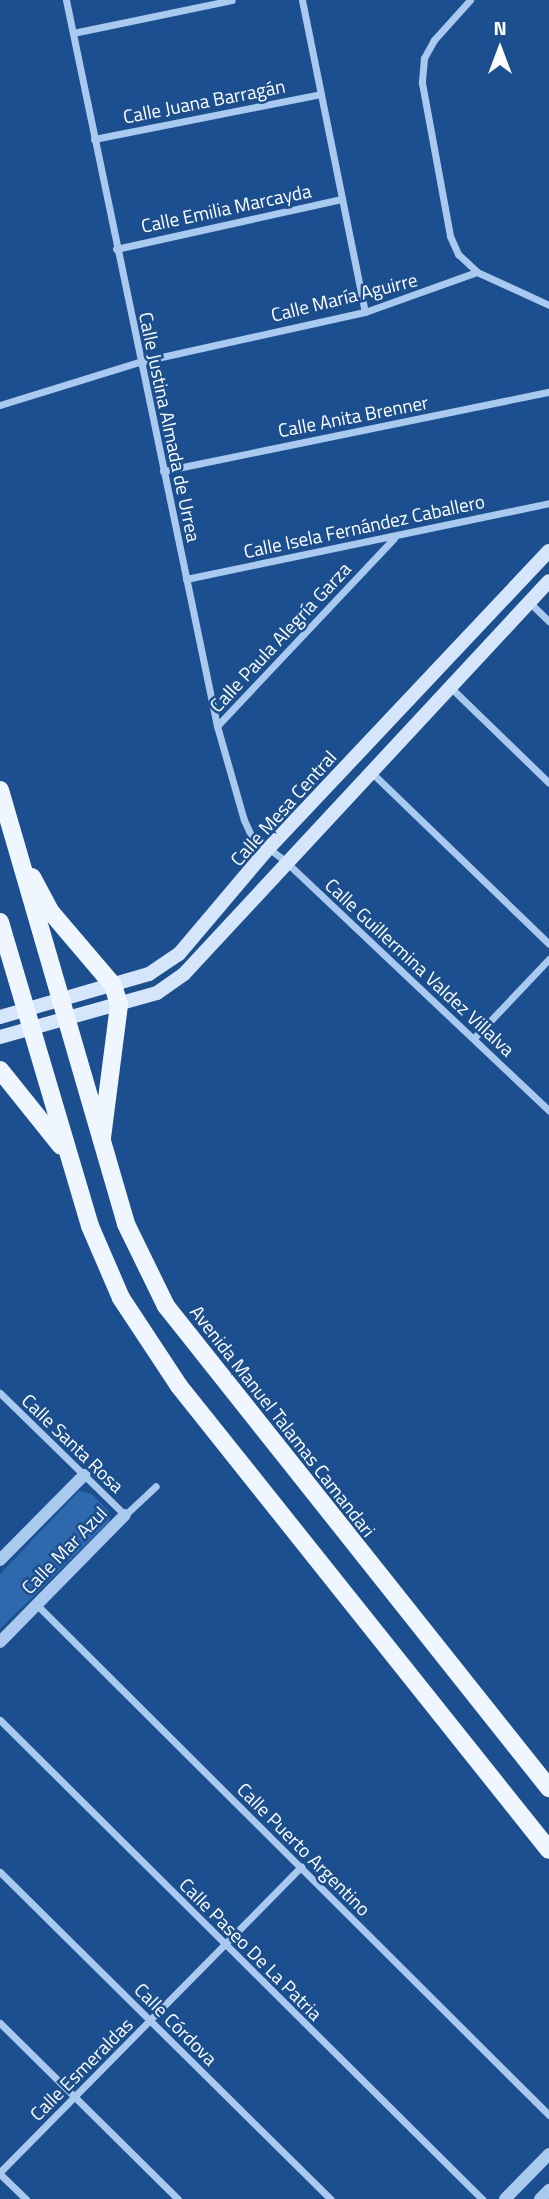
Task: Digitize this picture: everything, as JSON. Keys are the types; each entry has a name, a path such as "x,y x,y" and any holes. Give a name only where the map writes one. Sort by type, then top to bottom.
{"main road":[{"name":"Calle Mesa Central","path":"0,1017 149,974 179,954 267,850 549,551"},
{"name":"Calle Mesa Central","path":"0,1037 157,992 184,974 284,860 549,581"},
{"name":"Avenida Manuel Talamas Camandari","path":"0,790 101,1144 144,1264 199,1354 549,1788"},
{"path":"15,843 50,911 113,985 119,1005 101,1144"},
{"path":"0,922 68,1154 104,1262 144,1338 466,1752 549,1850"},
{"path":"0,1070 68,1154"}],"street":[{"name":"Calle Justina Almada de Urrea","path":"66,0 139,362 217,726 244,820 267,850"},
{"path":"73,33 232,0"},
{"path":"302,0 365,312"},
{"path":"470,0 434,40 424,58 422,83 450,236 458,254 477,272 549,305"},
{"name":"Calle Juana Barragán","path":"94,139 321,94"},
{"name":"Calle Emilia Marcayda","path":"116,248 342,199"},
{"name":"Calle María Aguirre","path":"0,405 139,362 365,312 477,272"},
{"name":"Calle Anita Brenner","path":"163,471 549,392"},
{"name":"Calle Isela Fernández Caballero","path":"186,579 394,538 549,503"},
{"name":"Calle Paula Alegría Garza","path":"217,726 394,538"},
{"path":"529,602 549,621"},
{"path":"449,686 549,783"},
{"path":"369,770 549,944"},
{"name":"Calle Guillermina Valdez Villalva","path":"267,850 284,860 549,1111"},
{"path":"474,1038 549,959"},
{"name":"Calle Santa Rosa","path":"0,1393 125,1515"},
{"name":"Calle Mar Azul","path":"0,1560 84,1475"},
{"name":"Calle Mar Azul","path":"0,1643 156,1486"},
{"name":"Calle Puerto Argentino","path":"37,1605 549,2115"},
{"name":"Calle Paseo De La Patria","path":"0,1720 482,2199"},
{"name":"Calle Esmeraldas","path":"0,2173 226,1947 301,1867"},
{"name":"Calle Córdova","path":"0,1872 330,2199"},
{"path":"0,2023 177,2199"},
{"path":"505,2199 549,2154"},
{"path":"0,2173 26,2199"},
{"path":"540,2199 549,2190"}],"shaded area":[{"path":"79,1491 92,1494 109,1512 110,1521 0,1629 0,1574"}]}
